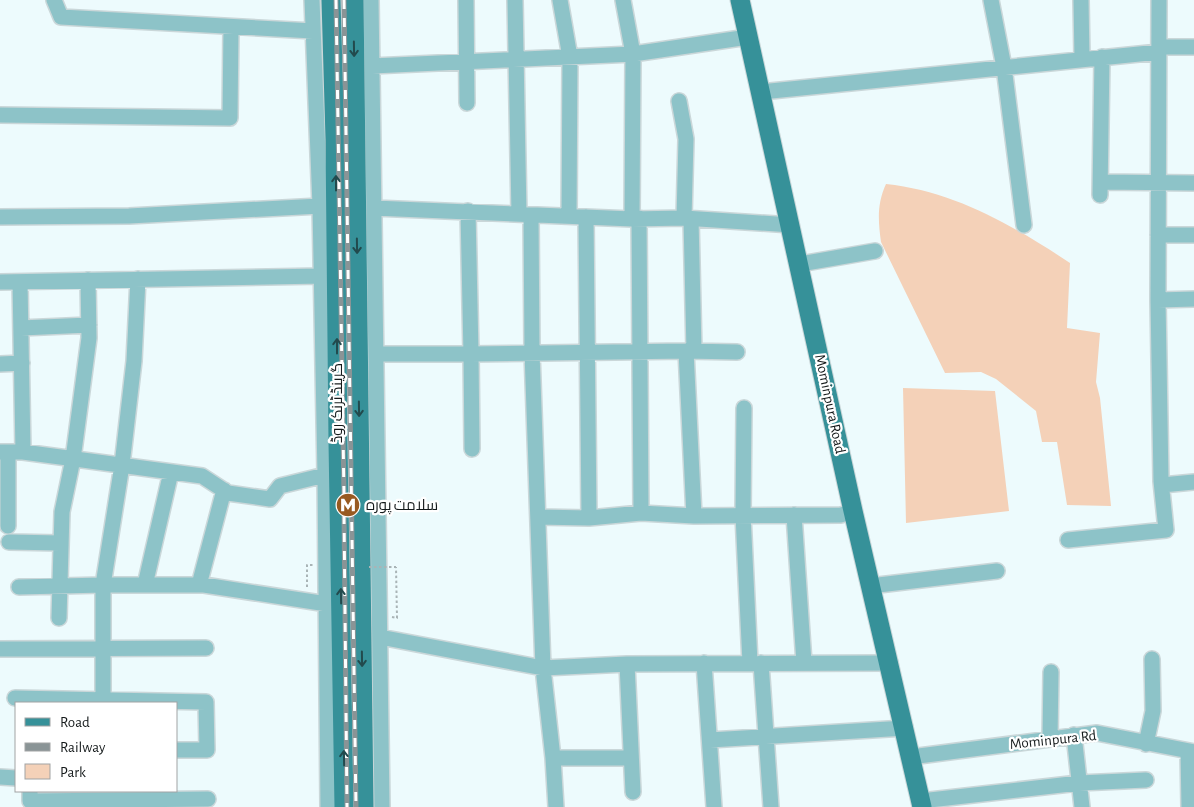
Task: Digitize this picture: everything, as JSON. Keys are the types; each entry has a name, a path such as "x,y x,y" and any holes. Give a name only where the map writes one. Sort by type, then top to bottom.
{"main road":[{"name":"گرینڈ ٹرنک روڈ","path":"331,0 336,139 338,451 335,708 344,807"},
{"name":"گرینڈ ٹرنک روڈ","path":"354,0 364,807"},
{"name":"Mominpura Road","path":"740,0 870,586 890,663 922,804"},
{"path":"336,139 356,139"}],"street":[{"path":"54,0 61,17 313,31"},
{"path":"312,0 320,206 327,604 335,708 328,807"},
{"path":"371,0 382,807"},
{"path":"466,0 466,103"},
{"path":"514,0 532,352 543,668 554,758 556,807"},
{"path":"560,0 570,57 569,216"},
{"path":"623,0 633,54 635,219 640,352 640,514"},
{"path":"991,0 1004,67 1024,225"},
{"path":"1081,0 1082,59"},
{"path":"1068,540 1166,530 1162,485 1158,300 1159,0"},
{"path":"0,115 230,118 231,27"},
{"path":"372,66 633,54 748,37"},
{"path":"760,92 1102,57 1159,49 1194,47"},
{"path":"1102,57 1100,189 1158,183 1194,182"},
{"path":"679,101 686,140 694,516"},
{"path":"0,217 129,216 320,206"},
{"path":"374,208 635,219 688,219 791,225"},
{"path":"468,211 472,449"},
{"path":"586,217 589,518"},
{"path":"1158,235 1194,235"},
{"path":"800,264 875,251"},
{"path":"0,282 321,276"},
{"path":"103,701 102,585 122,466 134,361 138,279"},
{"path":"59,618 62,512 73,459 89,326 88,280"},
{"path":"8,526 10,452 22,363 20,282"},
{"path":"1158,300 1194,299"},
{"path":"21,328 89,326"},
{"path":"376,354 737,352"},
{"path":"0,364 22,363"},
{"path":"744,408 742,515 755,663 766,736 771,807"},
{"path":"10,452 202,476 228,493 270,499 280,486 325,475"},
{"path":"145,585 171,472"},
{"path":"1162,485 1194,482"},
{"path":"199,585 224,490"},
{"path":"538,517 589,518 640,514 694,516 841,514 853,510"},
{"path":"794,515 804,663"},
{"path":"8,542 60,543"},
{"path":"870,586 997,571"},
{"path":"19,587 199,585 327,604"},
{"path":"380,637 543,668 627,664 890,663"},
{"path":"0,649 206,648"},
{"path":"1146,744 1153,711 1152,659"},
{"path":"704,663 714,807"},
{"path":"627,664 633,792"},
{"path":"1050,739 1051,672"},
{"path":"15,698 206,702 207,750 178,750"},
{"path":"710,740 905,728"},
{"name":"Mominpura Rd","path":"911,757 1097,733 1146,744 1191,751"},
{"path":"1074,735 1082,807"},
{"path":"1189,807 1191,751"},
{"path":"554,758 631,758"},
{"path":"0,776 15,778"},
{"path":"922,804 1079,783 1146,780"},
{"path":"30,792 30,801 208,799"}],"path":[{"path":"369,568 396,567 396,618"}],"green space":[{"path":"886,184 936,194 983,212 1027,236 1070,263 1067,328 1100,333 1096,382 1100,398 1111,506 1067,505 1057,442 1042,442 1036,411 996,379 981,372 945,373 881,242 879,212"},
{"path":"903,388 995,391 1009,511 906,523"}],"railway":[{"path":"336,0 344,495"},
{"path":"344,0 356,807"},
{"path":"344,515 347,807"}],"place":[{"name":"سلامت پورہ","path":"348,505"}]}
